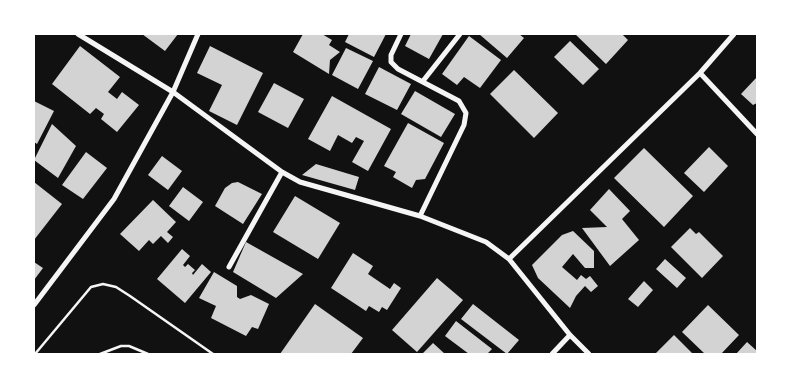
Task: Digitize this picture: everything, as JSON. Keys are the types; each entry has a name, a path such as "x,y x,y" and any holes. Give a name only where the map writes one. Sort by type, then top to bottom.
{"street":[{"path":"78,34 173,92 282,172 300,182 420,216 486,242 509,259 570,335 589,354"},
{"path":"34,305 114,199 173,92 198,34"},
{"path":"401,34 391,55 391,62 398,69 459,102 466,113 464,125 420,216"},
{"path":"423,81 460,34"},
{"path":"509,259 700,73 734,34"},
{"path":"700,73 757,134"},
{"path":"229,267 282,172"},
{"path":"552,354 570,335"}],"path":[{"path":"36,354 91,287 104,284 116,287 213,354"},
{"path":"100,354 122,346 129,346 148,354"}],"building":[{"path":"142,34 178,34 165,51"},
{"path":"303,34 322,34 332,40 329,45 340,52 330,60 329,74 293,52"},
{"path":"349,34 386,34 374,57 345,42"},
{"path":"411,34 443,34 429,59 405,46"},
{"path":"479,34 519,34 524,38 507,58"},
{"path":"575,34 622,34 628,40 606,64"},
{"path":"469,36 501,60 480,88 464,77 457,85 442,74"},
{"path":"570,41 599,69 583,85 554,57"},
{"path":"80,46 120,77 108,92 117,99 122,92 139,105 117,132 101,119 104,114 96,108 90,114 52,84"},
{"path":"210,46 263,73 237,125 209,111 222,85 197,73"},
{"path":"346,48 373,61 358,89 332,75"},
{"path":"379,67 411,84 397,110 365,94"},
{"path":"514,70 558,113 534,138 490,94"},
{"path":"757,77 757,103 753,105 741,94"},
{"path":"274,83 304,99 288,128 258,112"},
{"path":"415,91 455,114 441,137 401,114"},
{"path":"332,96 391,129 368,171 352,162 364,141 356,137 352,143 338,135 330,151 308,139"},
{"path":"34,101 54,111 37,144 34,142"},
{"path":"408,123 444,143 425,179 416,180 412,188 393,177 396,172 384,166"},
{"path":"52,124 76,146 58,178 34,160"},
{"path":"709,147 728,166 704,192 684,173"},
{"path":"644,148 693,196 664,227 614,178"},
{"path":"86,152 107,168 83,199 62,185"},
{"path":"162,156 182,171 168,190 148,175"},
{"path":"316,164 359,177 355,190 302,175"},
{"path":"34,182 62,204 34,240"},
{"path":"238,182 262,194 243,224 215,206 225,188 232,183"},
{"path":"183,187 203,202 189,221 169,206"},
{"path":"609,189 630,211 622,219 639,240 610,266 582,228 607,227 590,210"},
{"path":"295,196 340,223 318,259 273,232"},
{"path":"153,200 176,222 167,232 173,237 168,243 161,236 153,244 149,240 139,251 120,234"},
{"path":"690,228 696,234 699,232 723,256 702,278 671,247"},
{"path":"573,231 594,251 594,268 585,268 573,254 562,267 577,280 581,275 586,279 590,276 598,286 591,292 585,286 576,296 570,308 538,278 532,265 562,235"},
{"path":"246,242 303,274 276,298 233,272"},
{"path":"182,249 190,256 183,265 185,267 188,264 195,270 192,273 193,275 202,264 211,272 185,303 157,279"},
{"path":"353,253 373,266 368,274 390,289 394,283 401,288 387,310 382,307 379,312 369,306 366,311 331,288"},
{"path":"665,259 686,278 677,288 656,269"},
{"path":"34,262 43,268 34,280"},
{"path":"214,272 237,286 237,297 240,299 251,295 269,304 258,329 252,327 246,336 211,318 216,306 199,298"},
{"path":"437,278 463,300 417,352 392,330"},
{"path":"644,281 653,290 638,307 628,299"},
{"path":"315,304 363,338 351,354 280,354"},
{"path":"473,304 519,340 507,354 461,319"},
{"path":"708,305 739,335 721,354 705,354 682,332"},
{"path":"456,321 492,349 487,354 469,354 445,336"},
{"path":"674,335 693,354 655,354"},
{"path":"747,342 757,351 757,354 736,354"},
{"path":"433,343 445,354 422,354"}]}
